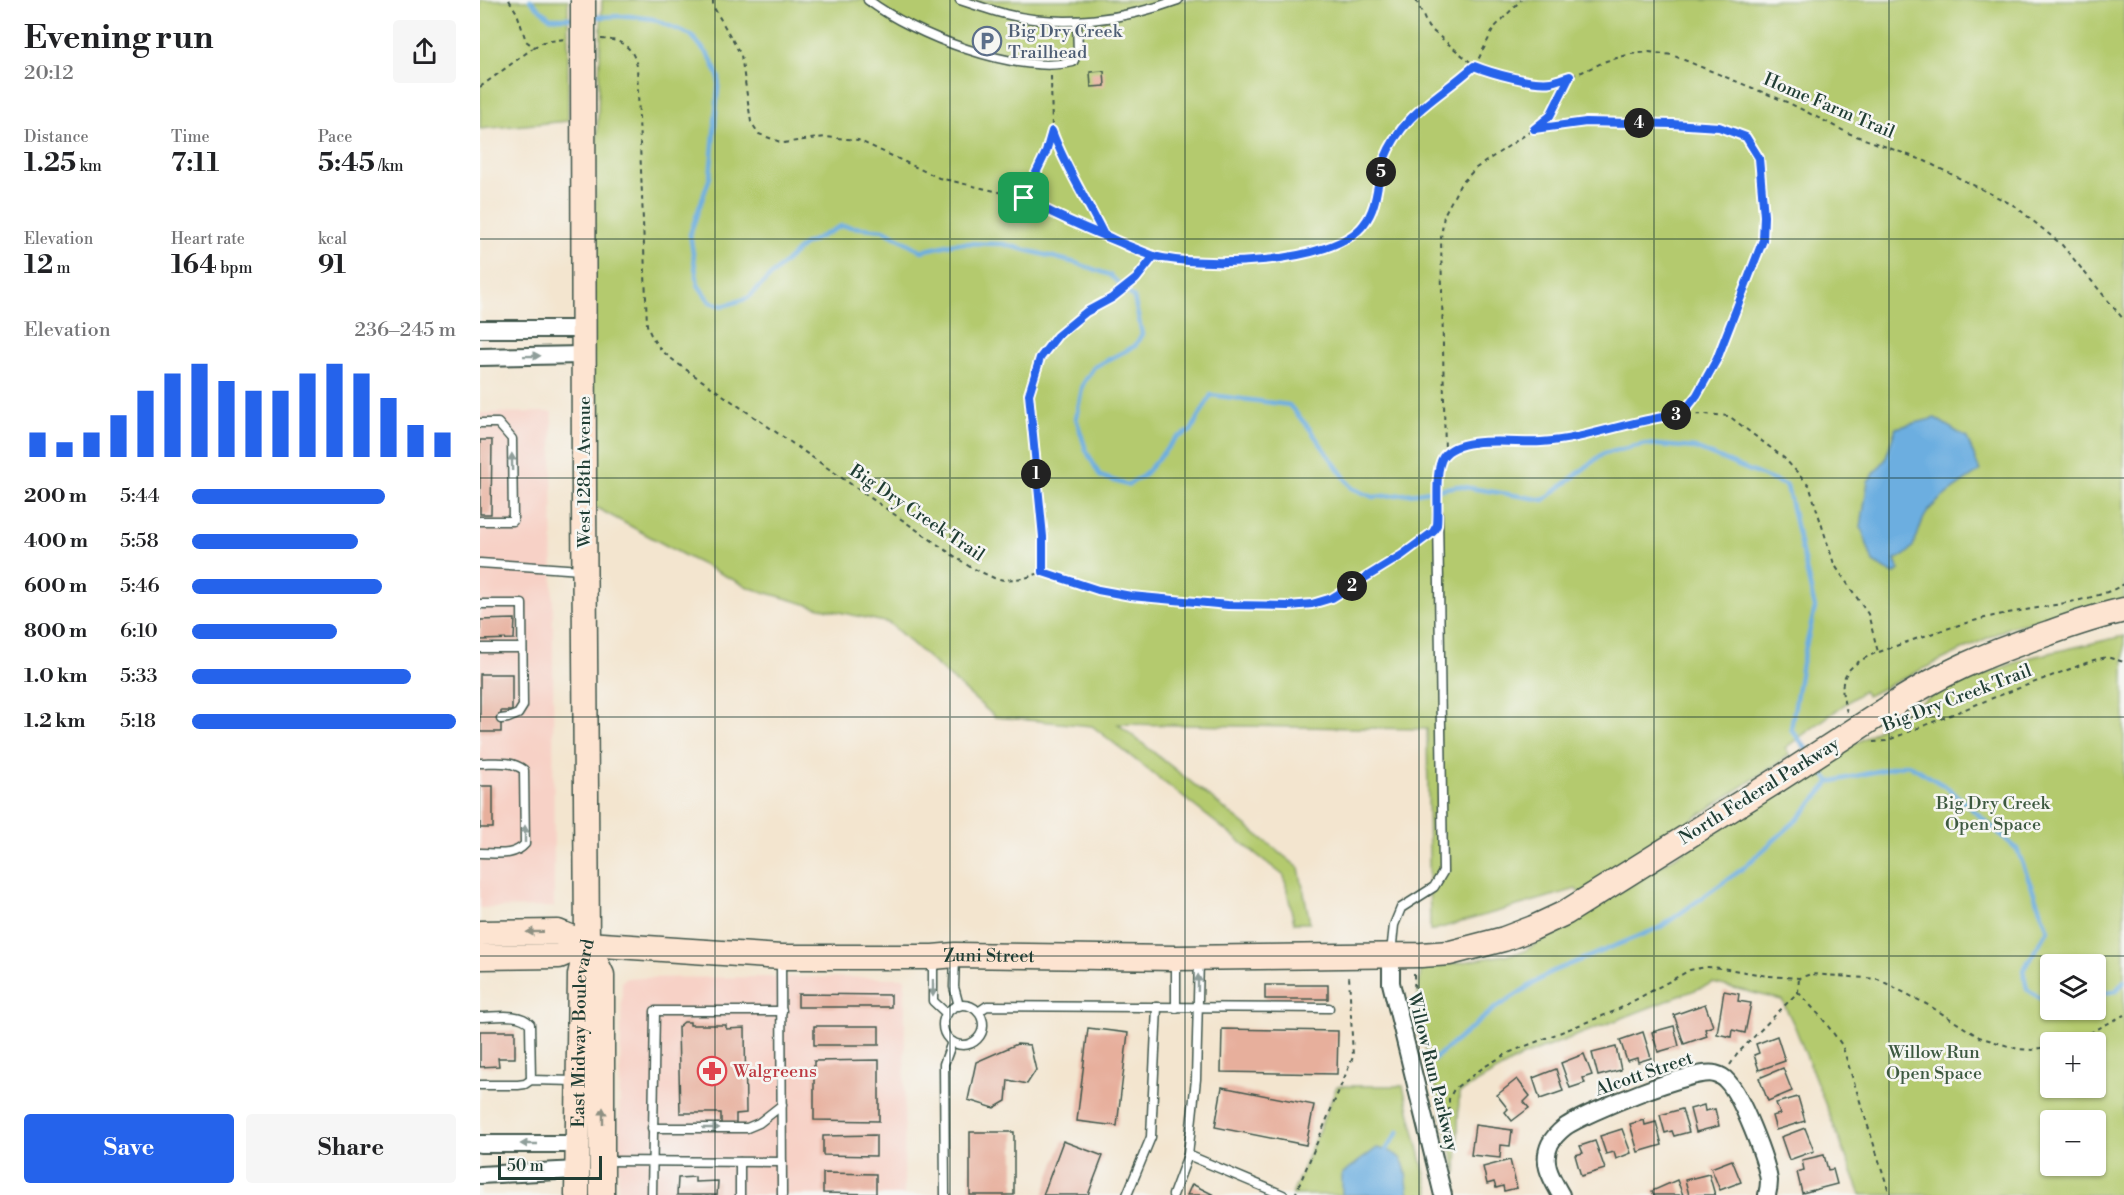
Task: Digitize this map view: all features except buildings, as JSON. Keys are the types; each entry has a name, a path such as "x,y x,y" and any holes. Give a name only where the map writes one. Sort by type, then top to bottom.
{"main road":[{"name":"West 128th Avenue","path":"583,0 587,944"},
{"name":"North Federal Parkway","path":"1391,957 1450,952 1504,939 1533,928 1596,895 1914,691 1980,657 2096,617 2124,610"},
{"name":"Zuni Street","path":"480,933 558,932 587,944 781,957 1391,957"},
{"name":"Zuni Street","path":"480,957 559,956 587,944"},
{"name":"East Midway Boulevard","path":"577,1195 580,975 587,944"},
{"name":"East Midway Boulevard","path":"587,944 602,975 602,1195"}],"street":[{"path":"480,329 584,329"},
{"path":"480,357 584,355"},
{"name":"Willow Run Parkway","path":"1391,957 1391,983 1443,1195"},
{"name":"Alcott Street","path":"1561,1195 1547,1169 1547,1157 1550,1145 1566,1127 1592,1113 1692,1076 1712,1073 1722,1077"},
{"path":"1722,1077 1728,1081 1751,1128 1769,1182 1767,1195"},
{"path":"480,1144 578,1144"},
{"path":"480,1175 577,1170"}],"lane":[{"path":"868,0 904,23 958,46 1002,58 1061,65 1073,62 1078,52 1077,21"},
{"path":"960,0 1005,14 1077,21 1132,14 1178,0"},
{"path":"480,423 498,423 512,439 513,521 480,522"},
{"path":"1391,957 1394,925 1401,908 1434,887 1443,872 1438,513"},
{"path":"480,563 585,570"},
{"path":"480,604 522,604 523,706 518,714 501,718"},
{"path":"480,648 521,648"},
{"path":"480,763 516,765 524,771 525,844 520,850 512,853 480,853"},
{"path":"944,956 959,1006"},
{"path":"944,956 933,1001 947,1014"},
{"path":"781,957 782,1195"},
{"path":"1176,1008 1188,958"},
{"path":"1173,1195 1188,1155 1196,1079 1198,1008 1188,958"},
{"path":"959,1006 972,1007 978,1012 984,1024 980,1038 961,1046 952,1042 945,1034 943,1027 947,1014 959,1006"},
{"path":"978,1012 987,1006 1329,1008"},
{"path":"1127,1195 1151,1137 1157,1007"},
{"path":"652,1195 656,1011 782,1011"},
{"path":"480,1017 518,1017 525,1018 530,1024 531,1080"},
{"path":"945,1195 944,1064 952,1042"},
{"path":"480,1084 518,1085 531,1080 579,1081"},
{"path":"652,1128 747,1128 759,1123 782,1105"},
{"path":"1188,1155 1283,1195"},
{"path":"602,1161 782,1162"},
{"path":"740,1162 740,1195"}],"path":[{"path":"509,0 517,14 526,41 534,47"},
{"path":"713,0 713,6 741,55 752,122 759,134 783,143 825,137 858,140 939,178 1024,198 1154,256 1186,260 1246,261 1286,258 1329,247 1346,240 1364,225 1375,205 1383,162 1395,137 1410,117 1455,84 1474,66 1494,28 1521,0"},
{"path":"1416,0 1428,27 1474,66"},
{"name":"Big Dry Creek Trail","path":"584,42 619,41 631,50 637,66 647,325 652,340 681,366 970,567 984,575 1004,580 1025,578 1043,572"},
{"path":"480,87 544,42 584,42"},
{"name":"Home Farm Trail","path":"1474,66 1487,72 1549,82 1631,54 1649,52 1672,55 1789,103 1848,133 1925,161 2015,206 2062,245 2124,320"},
{"path":"1024,198 1046,152 1052,131 1053,110 1050,87 1052,64"},
{"path":"1445,455 1441,238 1444,215 1460,185 1476,168 1550,116 1570,76"},
{"path":"1534,129 1586,122 1719,127 1746,137 1759,158 1764,216 1763,240 1717,359 1697,395 1682,414"},
{"path":"1052,131 1060,154 1083,192 1104,235"},
{"path":"1154,256 1136,279 1112,298 1086,312 1057,336 1040,358 1029,394 1043,537 1043,572 1098,590 1131,596 1228,605 1312,604 1332,598 1402,555 1433,532 1437,525 1439,466 1445,455 1457,447 1474,443 1570,439 1636,421 1682,414 1728,416 1784,458 1804,478 1812,492 1834,564 1868,614 1878,652"},
{"path":"1848,714 1843,700 1842,686 1845,675 1851,666 1878,652 1990,617 2115,590 2124,584"},
{"name":"Big Dry Creek Trail","path":"1869,742 1886,741 2094,660 2107,657 2124,662"},
{"path":"1442,1127 1444,1137 1449,1132 1449,1099 1454,1089 1484,1067 1508,1053 1615,1011 1690,970 1706,967 1768,976 1799,978 1811,974 1878,979 1930,1006 1979,1038 2018,1049 2040,1048"},
{"path":"1414,972 1413,1000 1416,1020"},
{"path":"1295,1195 1353,1057 1349,975"},
{"path":"1722,1077 1738,1053 1798,992 1799,978"},
{"path":"1798,992 1822,1018 1842,1046 1890,1195"},
{"path":"2093,1032 2124,1015"}],"shaded area":[{"path":"552,412 554,907 480,908 480,413"},
{"path":"626,978 905,978 904,1195 618,1195 622,981"}],"green space":[{"path":"480,0 568,0 568,121 480,129"},
{"path":"602,0 2124,0 2124,602 2097,606 2010,627 1867,696 1863,691 1785,748 1790,755 1580,894 1576,889 1430,931 1427,729 1118,724 1299,868 1310,923 1294,923 1284,876 1092,726 995,717 889,623 816,607 750,588 584,501"},
{"path":"2124,636 2124,1195 1861,1195 1795,1027 1782,1000 1713,983 1521,1057 1459,1093 1457,1173 1423,1038 1423,1017 1418,996 1421,969 1523,952 1946,687 2032,657"},
{"path":"1337,1086 1403,1086 1430,1195 1292,1195"}],"water":[{"path":"1935,418 1967,438 1980,471 1929,510 1912,548 1908,553 1895,559 1899,570 1894,574 1873,562 1861,527 1868,481 1885,460 1896,428"},
{"path":"1377,1148 1400,1158 1404,1164 1409,1195 1342,1195 1342,1174"}],"waterway":[{"path":"530,0 550,18 577,18"},
{"path":"592,17 629,16 653,19 691,35 710,57 719,78 710,177 690,234 698,285 710,302 723,306 748,298 802,246 841,226 884,230 922,251 956,243 1003,244 1076,263 1110,275 1134,298 1142,334 1135,346 1094,367 1083,384 1076,418 1086,450 1100,476 1127,485 1143,476 1176,438 1191,431 1211,395 1289,405 1309,428 1352,488 1373,497 1458,486 1544,500 1604,453 1646,444 1695,448 1787,486 1815,608 1802,663 1791,729 1808,751"},
{"path":"1816,763 1830,782 1908,764 1948,788 2017,849 2048,930 2023,970 2027,989 2040,998"},
{"path":"1433,1060 1494,1009 1551,972 1661,927 1742,869 1799,818 1830,782"},
{"path":"2106,992 2116,991 2124,981"},
{"path":"1386,1150 1399,1131"}],"place":[{"name":"Big Dry Creek Trailhead","path":"987,41"},
{"name":"Walgreens","path":"712,1071"}],"route":[{"path":"1024,198 1038,206 1135,249 1154,256 1136,279 1112,298 1086,312 1057,336 1040,358 1029,394 1030,424 1043,537 1043,572 1098,590 1131,596 1228,605 1312,604 1332,598 1402,555 1433,532 1437,525 1439,466 1445,455 1457,447 1474,443 1570,439 1636,421 1682,414 1697,395 1717,359 1763,240 1764,216 1759,158 1746,137 1719,127 1672,124 1586,122 1534,129 1550,116 1570,76 1549,82 1533,81 1487,72 1474,66 1455,84 1410,117 1395,137 1383,162 1375,205 1364,225 1346,240 1329,247 1286,258 1246,261 1186,260 1154,256 1135,249 1104,235 1083,192 1060,154 1052,131 1046,152 1024,198"}],"park label":[{"name":"Big Dry Creek Open Space","path":"1993,813"},
{"name":"Willow Run Open Space","path":"1934,1062"}]}
